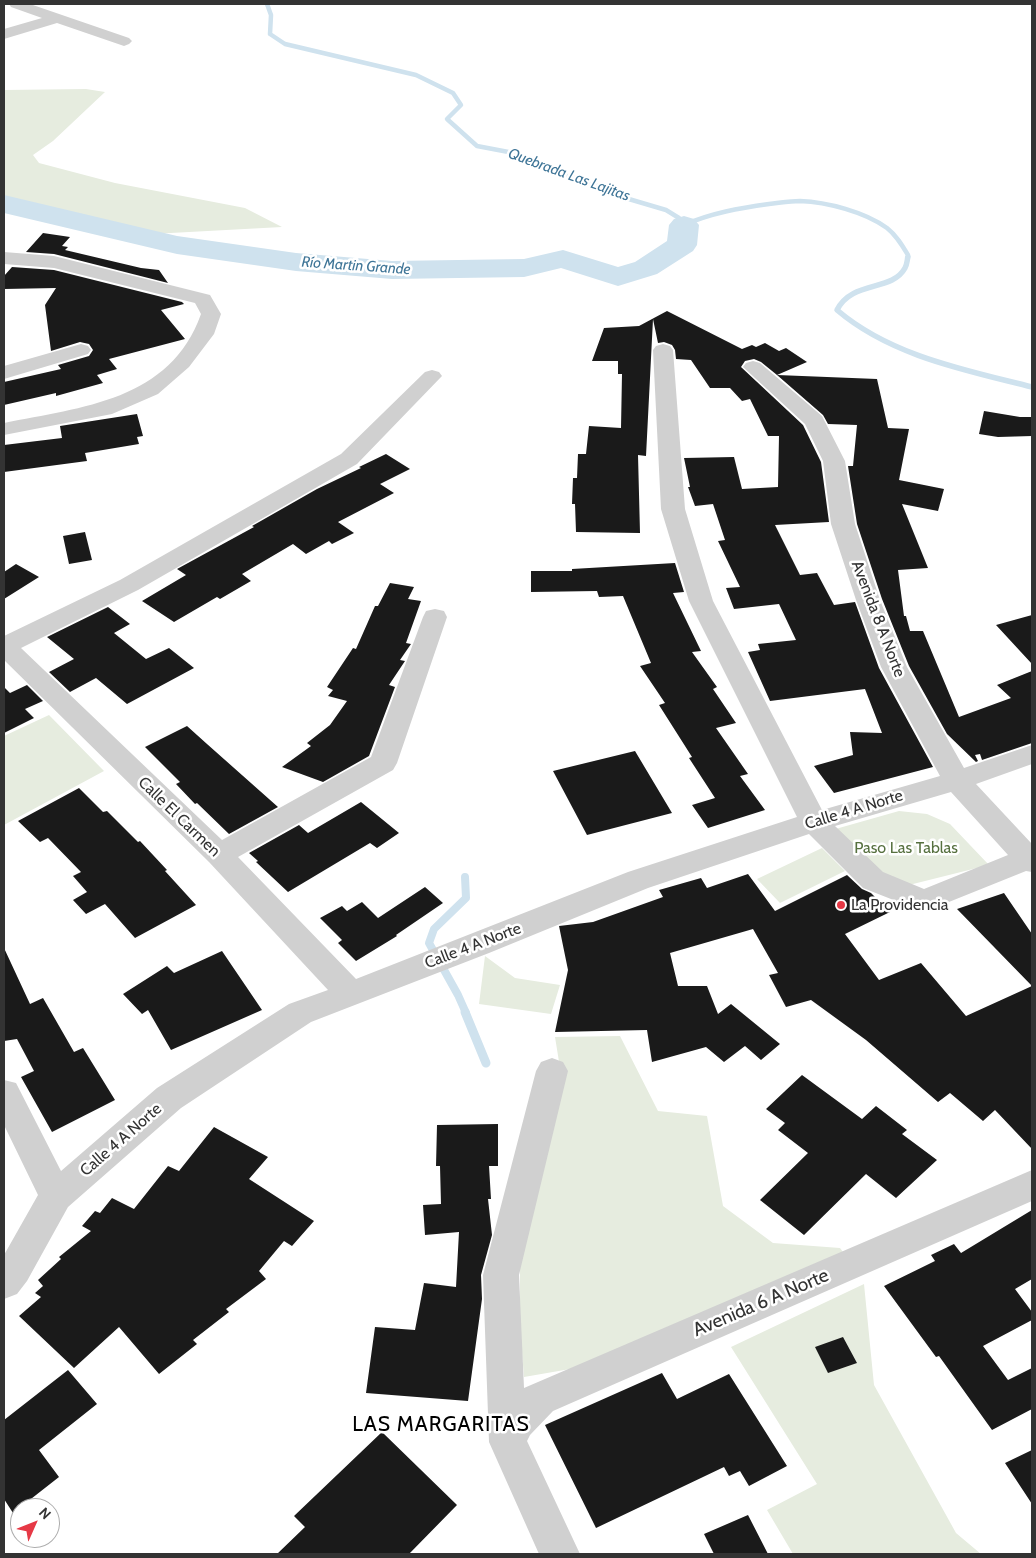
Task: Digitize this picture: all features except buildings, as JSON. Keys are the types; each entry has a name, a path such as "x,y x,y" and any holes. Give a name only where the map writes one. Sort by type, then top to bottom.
{"street":[{"path":"16,4 124,40"},
{"path":"4,34 57,18"},
{"path":"4,258 54,262 204,299 211,314 204,334 182,363 151,390 104,409 4,429"},
{"path":"4,373 82,350"},
{"path":"663,350 673,509 701,601 814,822 873,880 924,901 1030,860"},
{"name":"Avenida 8 A Norte","path":"753,367 814,421 834,461 843,524 868,600 891,658 957,781 1030,860"},
{"path":"4,646 130,585 349,459 432,376"},
{"path":"219,856 383,763 435,618"},
{"name":"Calle El Carmen","path":"4,646 219,856 350,993"},
{"name":"Calle 4 A Norte","path":"4,1283 14,1270 56,1196 169,1098 300,1013 638,880 814,822 957,781 1032,754"},
{"path":"552,1071 501,1275 508,1442 560,1554"},
{"path":"4,1093 56,1196"},
{"name":"Avenida 6 A Norte","path":"508,1442 516,1423 540,1398 1032,1185"}],"green space":[{"path":"86,89 105,92 53,141 33,155 39,163 115,183 245,208 282,227 152,234 4,203 4,90"},
{"path":"49,715 104,771 4,825 4,736"},
{"name":"Paso Las Tablas","path":"899,811 927,814 950,824 989,865 905,886 869,872 832,830"},
{"path":"822,848 845,871 780,903 757,879"},
{"path":"485,956 515,978 560,985 551,1014 479,1004"},
{"path":"620,1036 658,1111 707,1116 723,1206 773,1243 840,1248 846,1256 576,1368 524,1377 520,1328 520,1243 561,1074 555,1037"},
{"path":"864,1284 874,1385 956,1533 981,1554 793,1554 767,1510 817,1484 731,1347"}],"waterway":[{"name":"Quebrada Las Lajitas","path":"267,4 271,15 270,34 285,44 416,75 453,93 461,105 447,119 477,146 519,154 560,174 587,181 622,197 666,210 679,218 684,225 705,217 769,204 800,201 834,206 868,217 887,228 901,244 908,255 907,258"},
{"name":"Río Martin Grande","path":"4,204 177,245 296,262 392,270 524,268 563,259 618,277 646,268 682,245 684,225"},
{"path":"908,257 906,267 899,275 882,284 852,294 837,310 858,326 905,350 955,367 1032,387"},
{"path":"465,877 466,898 434,929 429,943 466,1013"},
{"path":"465,1012 486,1063"}],"place":[{"name":"La Providencia","path":"841,905"}],"district":[{"name":"LAS MARGARITAS","path":"441,1425"}]}
